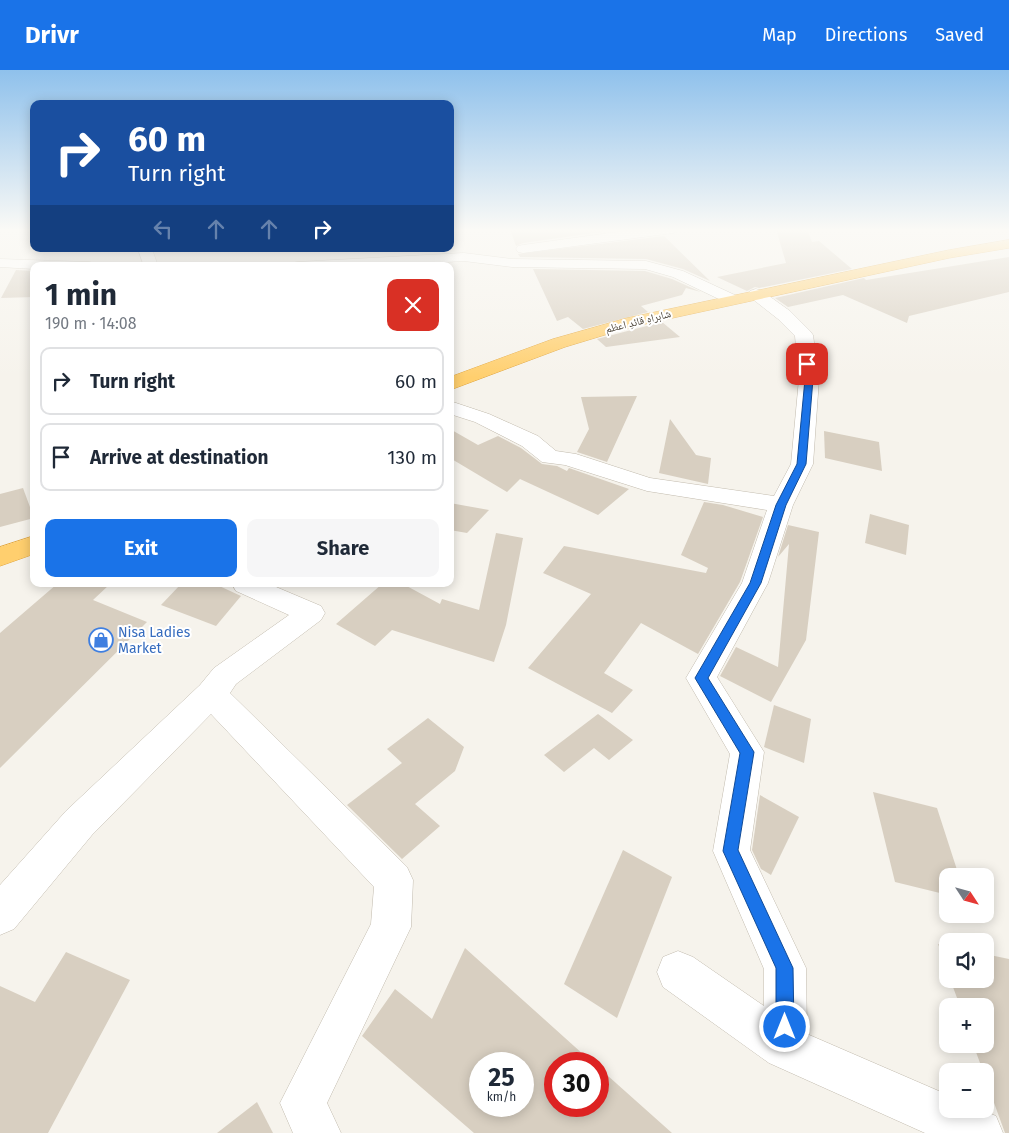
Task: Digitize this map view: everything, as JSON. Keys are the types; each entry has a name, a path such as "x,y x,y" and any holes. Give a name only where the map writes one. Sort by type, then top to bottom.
{"highway":[{"name":"شاہراہِ قائدِ اعظم","path":"454,383 576,338 627,323 832,279"},
{"path":"0,557 30,546"}],"street":[{"path":"691,279 744,297 784,314 804,335 809,379 802,464 781,505 755,583 701,678 747,752 731,851 785,968 785,1047"},
{"path":"454,408 482,418 530,441 550,457 568,459 647,484 781,505"},
{"path":"0,915 79,823 211,694 225,676 310,612 252,587"},
{"path":"211,694 394,880 391,927 303,1103 317,1133"},
{"path":"678,972 785,1047 979,1133"}],"building":[{"path":"11,279 30,279 30,297 1,298"},
{"path":"537,279 671,279 701,292 686,288 682,295 641,306 648,312 583,329 568,317 557,321"},
{"path":"720,279 805,279 759,288 755,287 747,291"},
{"path":"861,279 1009,279 1009,292 909,316 907,323 843,295 788,307 775,298"},
{"path":"662,322 680,337 606,347 597,339"},
{"path":"637,396 607,462 577,452 589,429 581,397"},
{"path":"670,419 696,455 711,458 708,484 659,473"},
{"path":"454,431 478,445 498,436 521,448 542,464 557,466 567,471 569,468 629,489 598,515 520,479 507,492 454,460"},
{"path":"824,431 879,442 882,471 825,458"},
{"path":"23,488 30,507 30,519 0,527 0,494"},
{"path":"704,502 723,505 763,517 740,582 698,654 641,623 604,673 633,690 612,713 528,668 591,594 543,573 564,546 706,573 708,568 681,555"},
{"path":"454,504 489,510 467,533 454,531"},
{"path":"870,514 909,525 906,555 865,543"},
{"path":"788,525 819,532 806,640 771,702 720,676 736,647 778,667 789,544 778,557"},
{"path":"496,533 523,538 506,625 494,662 392,630 375,646 336,624 379,587 409,587 440,604 442,599 479,610"},
{"path":"54,587 107,587 93,600 147,622 0,768 0,633"},
{"path":"178,587 222,587 241,596 216,626 161,605"},
{"path":"774,705 811,719 804,763 764,747"},
{"path":"598,714 633,740 609,760 594,748 564,772 544,755"},
{"path":"428,718 464,747 455,771 415,804 440,826 402,859 347,805 402,763 387,749"},
{"path":"873,792 937,808 956,868 939,868 939,893 895,882"},
{"path":"760,795 799,817 771,875 761,869 752,850"},
{"path":"623,850 672,877 617,1018 564,984"},
{"path":"465,948 581,1052 544,1052 544,1117 609,1117 609,1077 672,1133 474,1133 362,1036 395,989 432,1019"},
{"path":"66,952 130,980 48,1133 0,1133 0,986 35,1002"},
{"path":"994,956 1009,959 1009,1133 1005,1133 994,1103 994,1063 980,1063 976,1053 994,1053 994,998 957,998 953,988 994,988"},
{"path":"257,1102 273,1133 217,1133"}],"place":[{"name":"Nisa Ladies Market","path":"101,640"}],"route":[{"path":"785,1027 785,968 731,851 747,752 701,678 755,583 781,505 802,464 809,379 807,364"}]}
